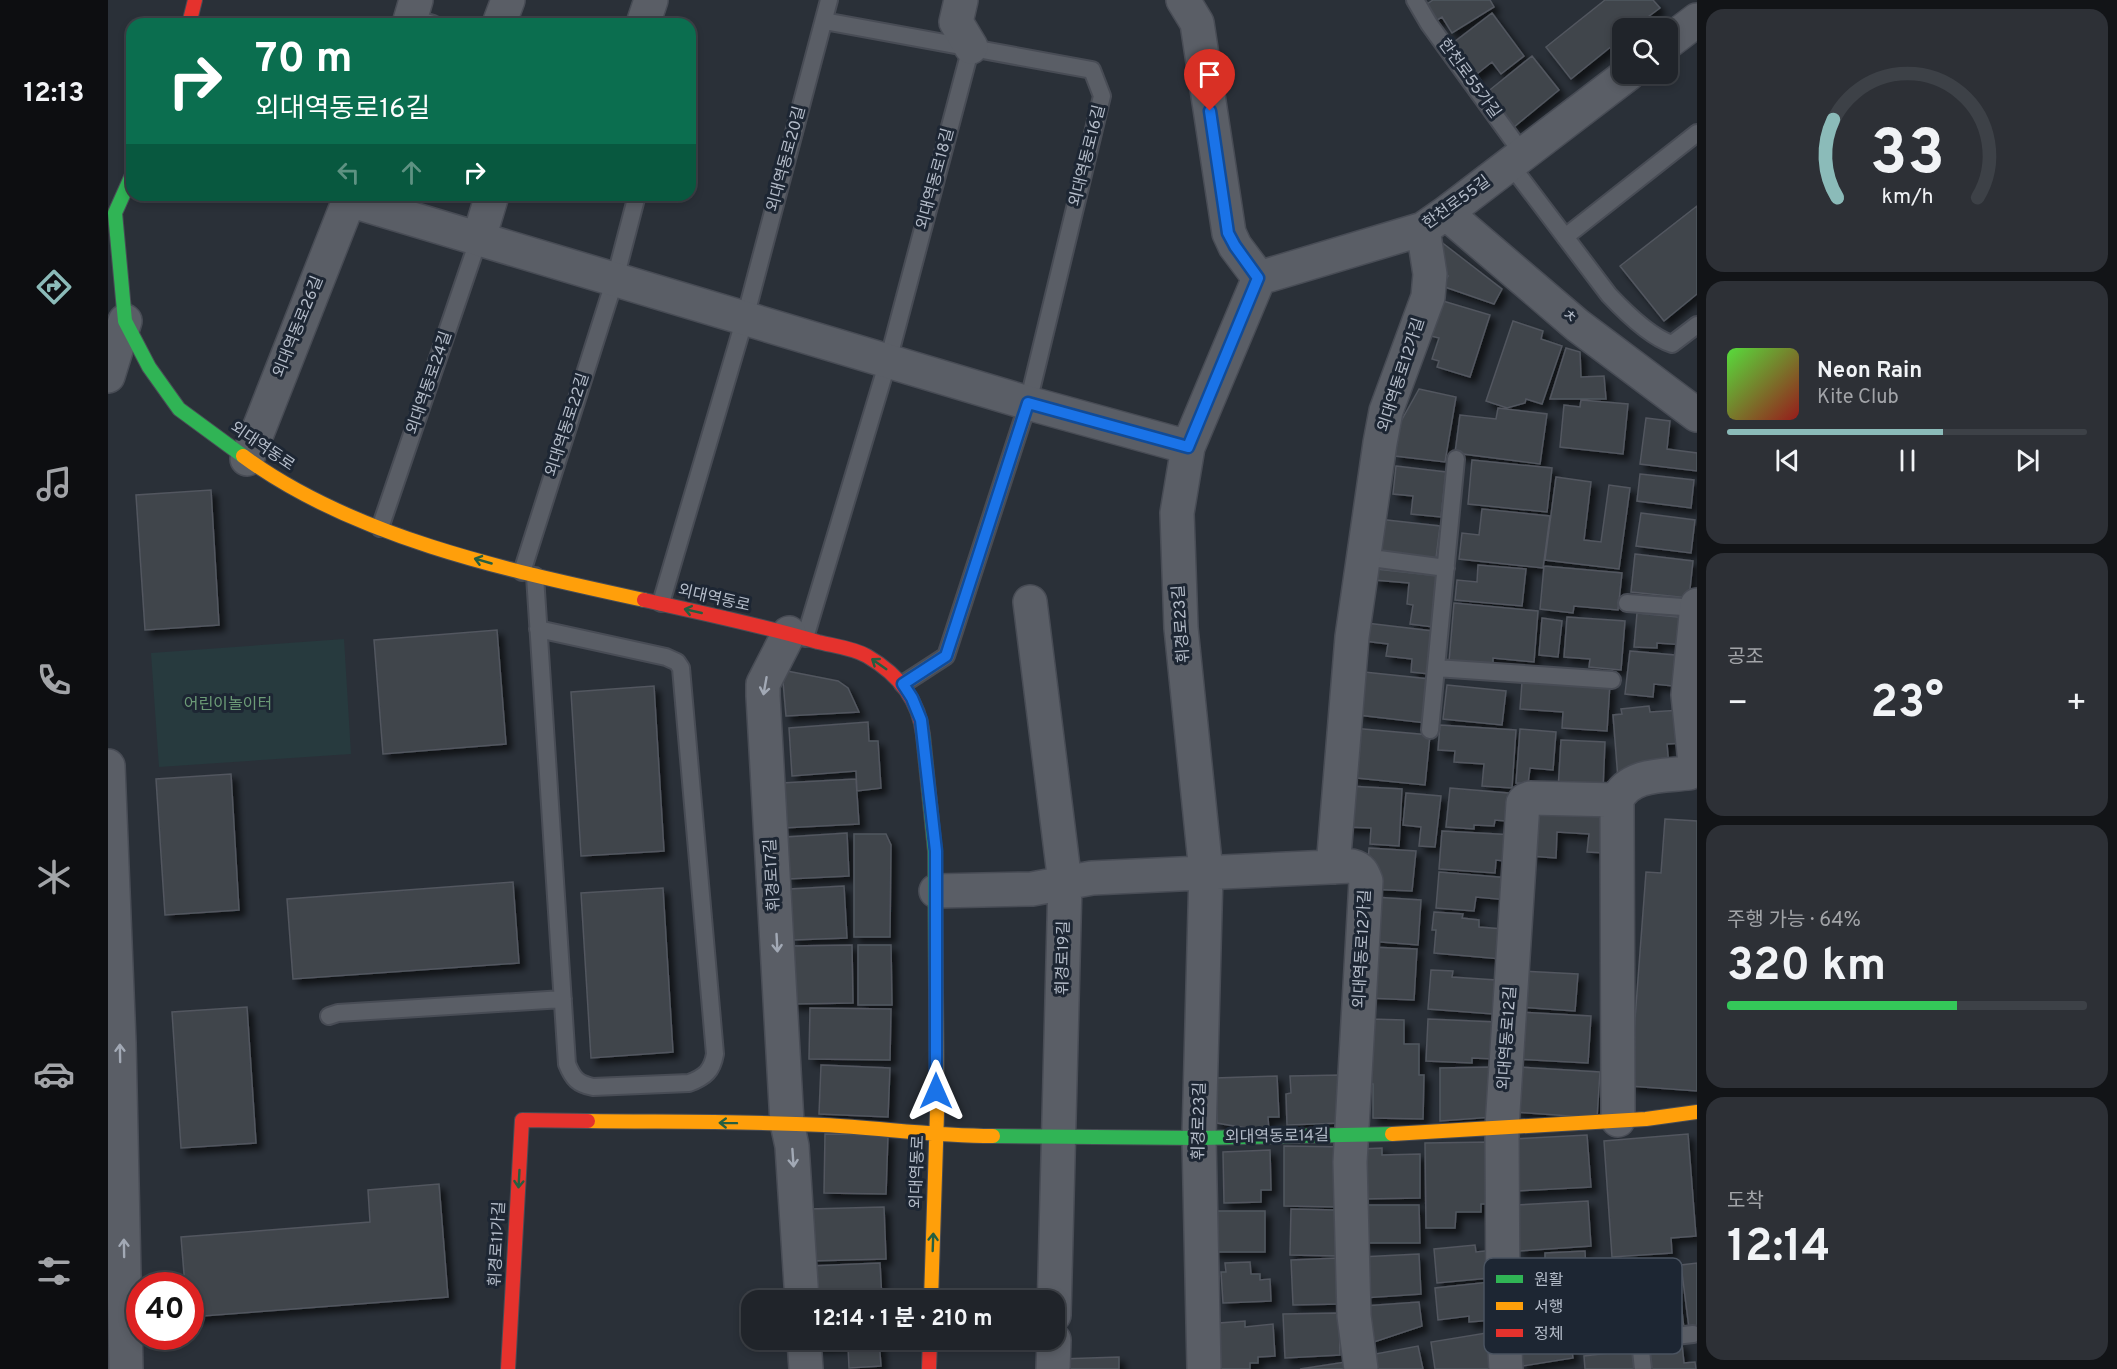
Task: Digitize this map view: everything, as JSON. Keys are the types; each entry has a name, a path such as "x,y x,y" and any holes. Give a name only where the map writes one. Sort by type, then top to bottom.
{"street":[{"path":"190,18 195,0"},
{"path":"501,18 508,0"},
{"path":"645,18 651,0"},
{"path":"961,0 956,22 971,47"},
{"path":"1183,0 1197,23 1228,233 1258,278"},
{"path":"1678,34 1697,20"},
{"name":"한천로55길","path":"1258,278 1435,221 1615,84"},
{"name":"외대역동로","path":"126,184 111,204 125,321 148,367 179,409 247,459 315,501 380,528 528,574 797,635 865,655 903,684 921,720 936,851 936,1135 931,1290"},
{"name":"외대역동로26길","path":"247,459 349,201"},
{"path":"360,201 1028,403 1188,447"},
{"name":"외대역동로24길","path":"479,238 490,201"},
{"name":"ㅊ","path":"1435,221 1697,415"},
{"name":"외대역동로12가길","path":"1361,1369 1354,1316 1350,1162 1366,881 1363,873 1357,867 1333,867 1352,637 1383,422 1428,297 1435,221"},
{"name":"휘경로23길","path":"1204,1369 1199,1138 1206,872 1181,628 1177,513 1188,447 1258,278"},
{"path":"108,376 125,321"},
{"name":"휘경로19길","path":"1030,602 1065,883 1055,1290"},
{"path":"1618,1120 1617,800 1625,788 1639,779 1692,771 1695,764 1688,695 1697,607"},
{"name":"휘경로17길","path":"797,635 763,684 787,1124 792,1146 801,1290"},
{"path":"108,766 119,1043 126,1369"},
{"name":"외대역동로12길","path":"1503,1258 1502,1127 1523,803 1530,798 1617,800"},
{"path":"936,891 1032,889 1092,878 1333,867"},
{"name":"외대역동로14길","path":"787,1124 885,1128 936,1135 1060,1138 1353,1136 1618,1120 1697,1112"},
{"name":"휘경로11가길","path":"508,1369 522,1120 787,1124"},
{"path":"805,1350 806,1369"},
{"path":"930,1350 930,1369"},
{"path":"1053,1369 1054,1350"},
{"name":"외대역동로12길","path":"1505,1354 1506,1369"}],"lane":[{"name":"외대역동로20길","path":"661,603 745,318 829,0"},
{"name":"한천로55가길","path":"1418,1 1429,24 1565,237 1609,295 1662,341 1672,344 1697,325"},
{"name":"외대역동로16길","path":"824,21 1092,70 1102,96 1028,403 946,656 903,684"},
{"name":"외대역동로18길","path":"797,635 888,361 971,47"},
{"path":"1565,237 1697,133"},
{"name":"외대역동로22길","path":"528,574 615,279 635,201"},
{"name":"외대역동로24길","path":"380,528 479,238"},
{"path":"1430,730 1456,459"},
{"path":"1364,557 1446,568"},
{"path":"528,574 538,629 567,1064 572,1077 581,1084 593,1087 689,1083 701,1079 710,1071 715,1054 681,668 677,662 666,657 538,629"},
{"path":"1627,603 1697,607"},
{"path":"1436,668 1612,680"},
{"path":"329,1017 338,1014 563,999"},
{"path":"1682,1335 1693,1334"},
{"path":"1641,1354 1643,1369"}],"green space":[{"name":"어린이놀이터","path":"344,639 351,754 159,767 151,653"}],"building":[{"path":"1433,0 1490,0 1494,7 1452,33 1442,17 1434,22 1424,6"},
{"path":"1605,0 1653,0 1660,8 1646,18 1612,18 1612,46 1571,79 1546,47"},
{"path":"1492,13 1524,56 1501,74 1492,62 1473,77 1449,46"},
{"path":"1532,56 1559,90 1514,127 1486,93"},
{"path":"1697,206 1697,294 1664,321 1620,266"},
{"path":"1440,241 1502,289 1494,304 1442,286 1448,276 1433,250"},
{"path":"1443,301 1490,315 1470,377 1437,367 1439,361 1432,359 1439,338 1431,336"},
{"path":"1513,321 1543,331 1541,339 1562,346 1542,404 1526,399 1525,403 1507,408 1486,401"},
{"path":"1566,348 1580,352 1581,377 1604,376 1606,399 1550,399"},
{"path":"1419,389 1456,397 1445,462 1395,456 1400,423"},
{"path":"1581,400 1628,404 1623,454 1560,447 1564,405 1580,407"},
{"path":"1498,408 1547,414 1540,464 1455,453 1460,415 1496,419"},
{"path":"1646,418 1670,421 1667,449 1697,453 1697,471 1640,464"},
{"path":"1472,460 1552,468 1547,512 1468,504"},
{"path":"1396,466 1446,472 1441,517 1411,514 1413,496 1393,494"},
{"path":"1640,474 1694,480 1691,508 1637,501"},
{"path":"1556,477 1591,482 1584,540 1601,542 1609,485 1630,488 1619,569 1545,560"},
{"path":"211,490 219,625 145,630 136,495"},
{"path":"1482,509 1550,516 1543,568 1459,559 1462,533 1479,535"},
{"path":"1641,513 1695,520 1691,553 1636,546"},
{"path":"1378,519 1440,526 1436,558 1374,550"},
{"path":"1635,554 1693,561 1689,598 1631,592"},
{"path":"1478,565 1526,569 1522,606 1455,600 1457,580 1477,582"},
{"path":"1544,566 1622,573 1618,610 1574,606 1573,613 1540,609"},
{"path":"1376,569 1439,576 1433,627 1410,624 1413,605 1407,604 1409,583 1374,580"},
{"path":"1454,603 1538,611 1534,662 1493,658 1493,666 1449,662"},
{"path":"1637,613 1688,618 1686,645 1657,643 1657,648 1634,647"},
{"path":"1567,617 1625,621 1621,670 1589,667 1590,659 1564,657"},
{"path":"1542,618 1562,621 1558,657 1539,655"},
{"path":"1366,623 1433,631 1429,674 1411,672 1412,659 1386,656 1388,644 1364,641"},
{"path":"497,630 506,744 383,754 374,640"},
{"path":"1630,651 1686,656 1683,687 1654,684 1653,697 1625,694"},
{"path":"782,670 838,681 848,688 859,712 786,716"},
{"path":"1364,672 1430,679 1426,723 1358,715"},
{"path":"1522,682 1610,683 1607,731 1562,728 1563,712 1520,709"},
{"path":"1447,685 1506,691 1502,725 1443,719"},
{"path":"654,686 664,851 581,856 571,692"},
{"path":"1649,706 1650,712 1682,710 1685,743 1667,744 1669,767 1618,779 1613,715 1622,714 1621,709"},
{"path":"868,722 869,741 878,741 881,788 857,791 856,771 792,776 789,728"},
{"path":"1440,725 1516,730 1512,788 1482,786 1484,764 1454,762 1455,751 1438,750"},
{"path":"1352,728 1430,735 1425,785 1347,777"},
{"path":"1520,729 1556,732 1553,770 1530,768 1528,784 1516,783"},
{"path":"1561,740 1605,742 1603,789 1558,791"},
{"path":"231,774 239,910 165,915 156,779"},
{"path":"856,779 859,824 783,828 781,783"},
{"path":"1348,786 1402,789 1399,846 1370,844 1371,828 1345,827"},
{"path":"1450,788 1520,794 1517,822 1495,820 1494,826 1474,825 1474,829 1446,827"},
{"path":"1406,793 1441,796 1435,847 1419,846 1421,827 1403,825"},
{"path":"1533,804 1608,807 1606,853 1587,852 1589,834 1557,832 1556,858 1530,856"},
{"path":"1665,819 1697,821 1697,1091 1630,1086 1646,872 1661,873"},
{"path":"1442,831 1515,835 1513,862 1496,860 1495,873 1439,869"},
{"path":"847,833 849,876 788,879 786,837"},
{"path":"854,834 886,834 891,845 890,937 854,937"},
{"path":"1369,848 1416,851 1412,891 1366,889"},
{"path":"1439,872 1510,878 1508,900 1476,897 1474,911 1436,908"},
{"path":"513,882 519,963 293,979 287,899"},
{"path":"844,886 847,938 792,940 790,889"},
{"path":"663,888 673,1052 591,1058 581,893"},
{"path":"1373,897 1421,900 1418,945 1369,941"},
{"path":"1434,912 1463,914 1462,918 1479,920 1479,927 1504,929 1501,959 1434,953 1436,930 1432,930"},
{"path":"852,945 853,1003 792,1004 791,946"},
{"path":"858,945 891,945 892,1005 858,1005"},
{"path":"1369,947 1417,949 1414,1000 1367,998"},
{"path":"1431,970 1453,971 1452,977 1496,980 1493,1014 1428,1009"},
{"path":"1521,971 1578,974 1575,1011 1519,1007"},
{"path":"247,1007 256,1143 181,1148 172,1012"},
{"path":"810,1008 891,1009 890,1060 809,1059"},
{"path":"1518,1012 1591,1016 1588,1063 1515,1059"},
{"path":"1369,1019 1404,1020 1404,1044 1419,1044 1419,1075 1424,1075 1423,1119 1373,1118 1373,1084 1367,1084"},
{"path":"1428,1019 1496,1022 1495,1059 1472,1058 1472,1063 1426,1061"},
{"path":"821,1065 890,1068 888,1117 819,1114"},
{"path":"1494,1067 1493,1117 1440,1121 1440,1068"},
{"path":"1518,1067 1600,1072 1597,1118 1515,1112"},
{"path":"1341,1075 1341,1123 1287,1125 1286,1094 1291,1093 1290,1076"},
{"path":"1277,1076 1279,1117 1268,1117 1269,1132 1217,1123 1215,1078"},
{"path":"825,1134 888,1135 886,1194 824,1193"},
{"path":"1688,1134 1696,1236 1671,1238 1672,1253 1612,1257 1604,1141"},
{"path":"1587,1135 1591,1187 1516,1191 1513,1139"},
{"path":"1493,1142 1499,1204 1481,1204 1481,1212 1456,1212 1455,1228 1426,1228 1425,1143"},
{"path":"1284,1146 1345,1147 1337,1207 1284,1206"},
{"path":"1382,1148 1382,1155 1420,1154 1420,1198 1361,1199 1360,1149"},
{"path":"1270,1150 1271,1190 1261,1190 1261,1202 1224,1203 1223,1152"},
{"path":"439,1184 448,1297 204,1316 204,1272 184,1272 181,1237 370,1222 368,1190"},
{"path":"1588,1201 1591,1246 1519,1251 1516,1205"},
{"path":"1357,1205 1419,1205 1420,1243 1357,1243"},
{"path":"884,1207 886,1259 810,1261 809,1209"},
{"path":"1291,1209 1336,1210 1336,1256 1290,1255"},
{"path":"1213,1211 1265,1211 1265,1252 1213,1252"},
{"path":"1475,1245 1476,1252 1494,1250 1493,1258 1484,1258 1484,1279 1437,1283 1434,1249"},
{"path":"1585,1251 1585,1258 1545,1258 1545,1253"},
{"path":"1419,1254 1421,1294 1363,1298 1361,1257"},
{"path":"1338,1258 1339,1304 1293,1305 1291,1260"},
{"path":"1250,1262 1251,1274 1260,1274 1260,1280 1270,1279 1271,1301 1223,1303 1221,1272 1226,1272 1225,1263"},
{"path":"880,1263 881,1290 811,1290 810,1266"},
{"path":"1697,1263 1697,1327 1689,1328 1682,1265"},
{"path":"1484,1283 1484,1321 1469,1322 1469,1316 1438,1320 1435,1288"},
{"path":"1419,1302 1422,1326 1368,1344 1364,1306"},
{"path":"1339,1313 1340,1355 1285,1358 1283,1314"},
{"path":"1245,1321 1245,1327 1273,1324 1275,1356 1258,1357 1258,1363 1250,1363 1250,1369 1221,1369 1219,1323"},
{"path":"1484,1333 1484,1354 1489,1354 1491,1369 1435,1369 1431,1342"},
{"path":"1682,1344 1684,1363 1695,1362 1696,1369 1649,1369 1647,1354 1682,1354"},
{"path":"1418,1346 1423,1369 1372,1369 1370,1355"},
{"path":"848,1350 880,1350 881,1366 849,1368"},
{"path":"1521,1354 1572,1354 1573,1358 1523,1366"},
{"path":"1635,1354 1636,1369 1585,1369 1584,1356"},
{"path":"1119,1357 1119,1369 1060,1369 1060,1359"},
{"path":"1352,1361 1353,1369 1300,1369"}],"traffic: fast":[{"path":"126,188 115,213 125,321 149,367 179,409 243,456"},
{"path":"923,735 935,851 936,991"},
{"path":"993,1136 1199,1138 1392,1134"}],"traffic: slow":[{"path":"243,456 287,485 334,509 384,530 488,563 644,600"},
{"path":"931,1290 937,1113 936,991"},
{"path":"1392,1134 1646,1119 1697,1112"},
{"path":"588,1121 795,1124 993,1136"}],"traffic: jam":[{"path":"190,18 195,0"},
{"path":"644,600 862,653 888,671 905,689 917,710 923,735"},
{"path":"508,1369 522,1120 588,1121"},
{"path":"929,1369 930,1350"}],"route":[{"path":"936,1091 936,851 921,720 903,684 946,656 1028,403 1188,447 1258,278 1228,233 1210,111"}]}
